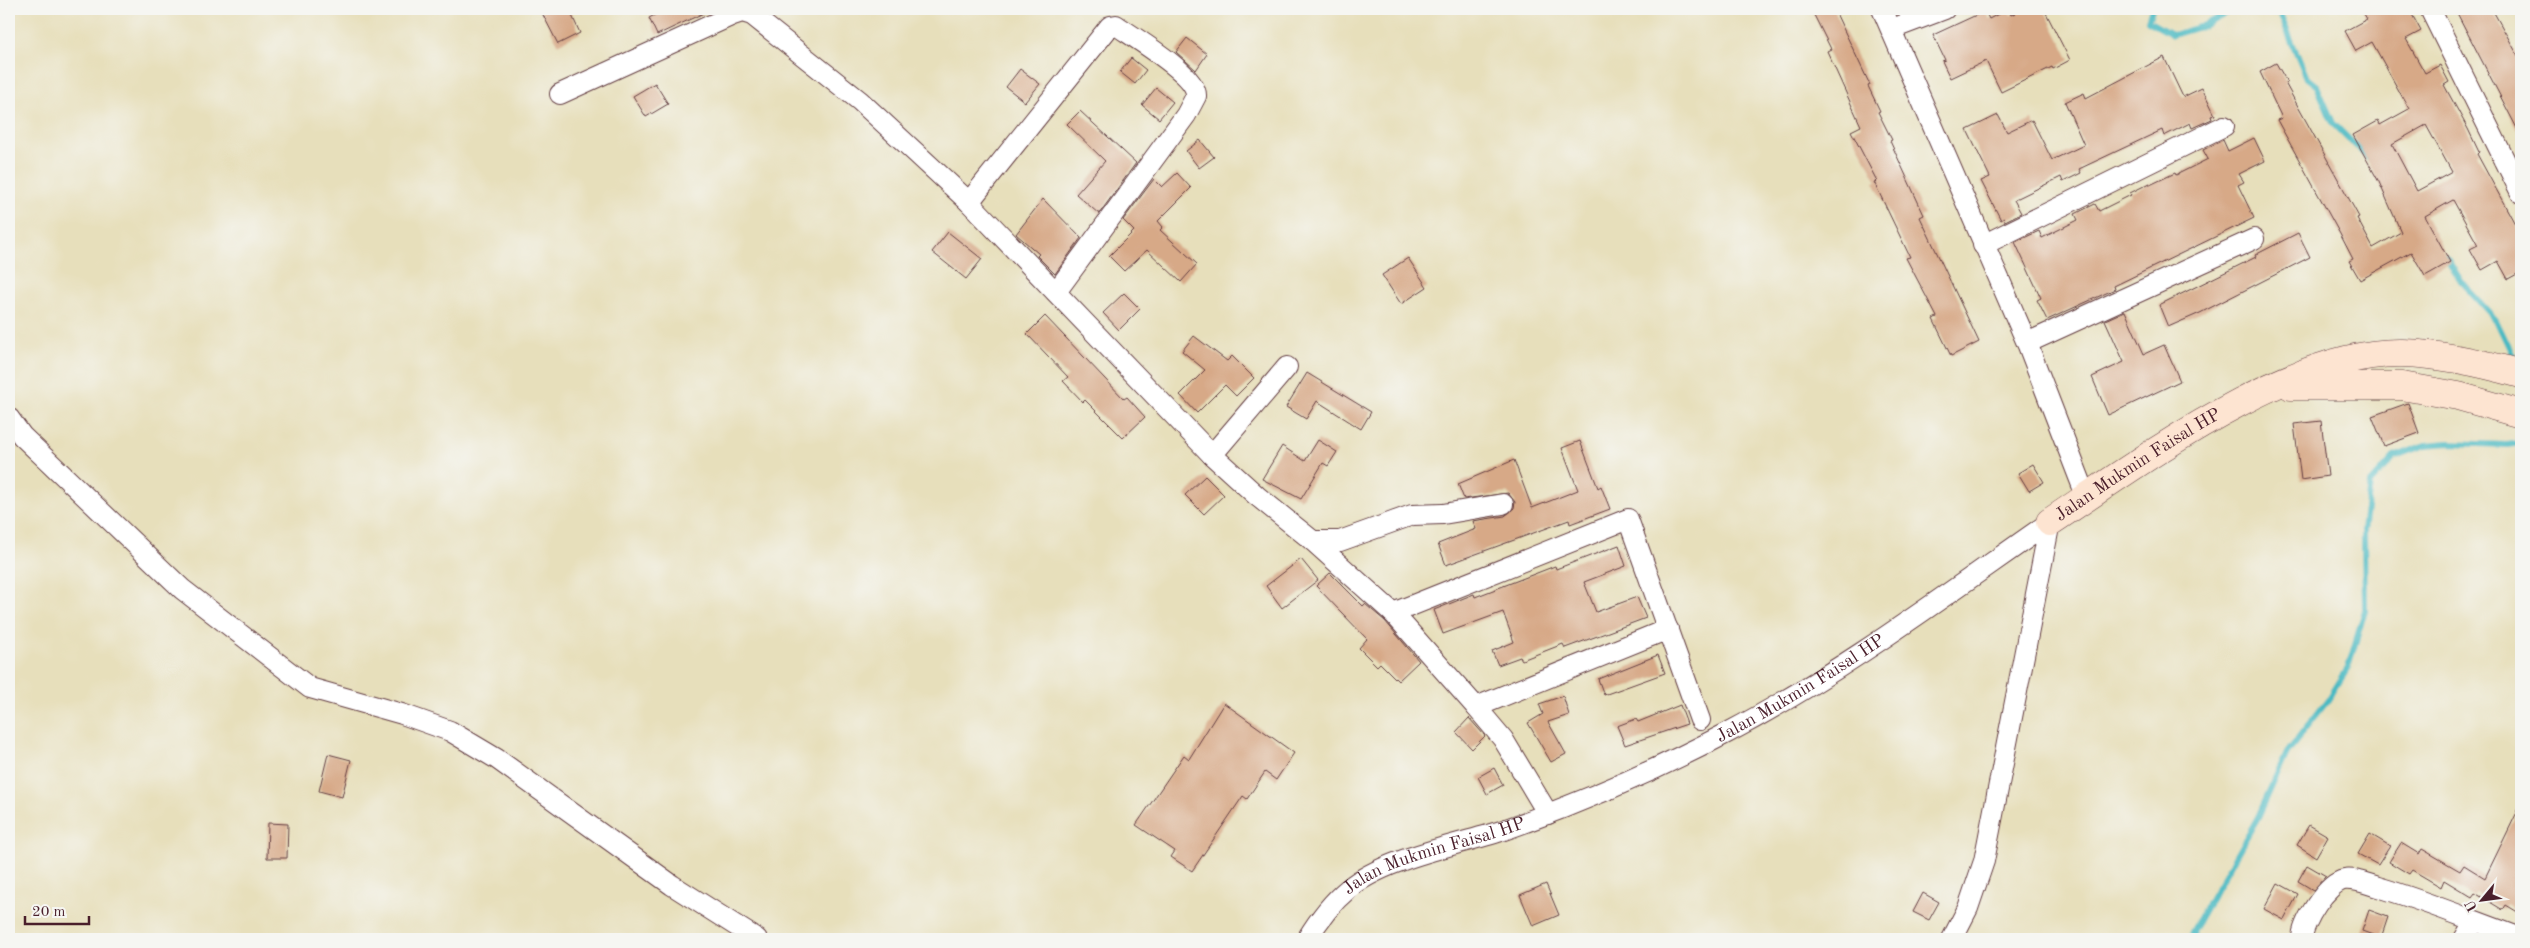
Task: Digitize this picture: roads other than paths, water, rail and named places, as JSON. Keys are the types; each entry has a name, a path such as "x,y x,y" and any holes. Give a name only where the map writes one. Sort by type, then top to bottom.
{"street":[{"path":"1882,9 2027,343 2087,498"},
{"path":"1892,29 1945,9"},
{"path":"2430,9 2521,194"},
{"path":"560,94 742,10 752,15 860,101 969,202 1212,455 1257,496 1313,541 1393,613 1503,738 1548,814"},
{"path":"969,202 1110,26 1116,25 1161,55 1194,86 1196,96 1186,115 1056,292"},
{"path":"1983,245 2224,126"},
{"path":"2027,343 2254,239"},
{"name":"Jalan Mukmin Faisal HP","path":"1307,939 1321,918 1349,888 1381,870 1411,858 1548,814 1615,787 1727,733 1799,692 1944,598 2050,522 2189,432 2274,385 2346,359 2400,353 2468,359 2521,374"},
{"path":"1212,455 1288,367"},
{"name":"Jalan Mukmin Faisal HP","path":"2274,385 2402,386 2458,396 2521,414"},
{"path":"9,418 22,436 182,589 310,688 402,714 450,731 497,758 672,885 757,939"},
{"path":"1313,541 1340,541 1412,515 1443,514 1503,504"},
{"path":"1393,613 1628,519 1700,720"},
{"path":"1952,939 1968,908 1984,861 2050,522"},
{"path":"1476,707 1668,629"},
{"path":"2302,939 2311,912 2333,886 2342,880 2352,880 2401,894 2521,938"},
{"path":"2464,939 2474,922"}],"waterway":[{"path":"2152,9 2148,21 2173,35 2203,26 2234,9"},
{"path":"2278,9 2307,78 2317,86 2333,123 2369,159"},
{"path":"2446,257 2463,284 2496,320 2517,364"},
{"path":"2194,939 2192,932 2258,817 2287,753 2328,700 2348,668 2365,610 2364,531 2370,484 2394,457 2426,445 2449,443 2507,445 2521,443"}]}
